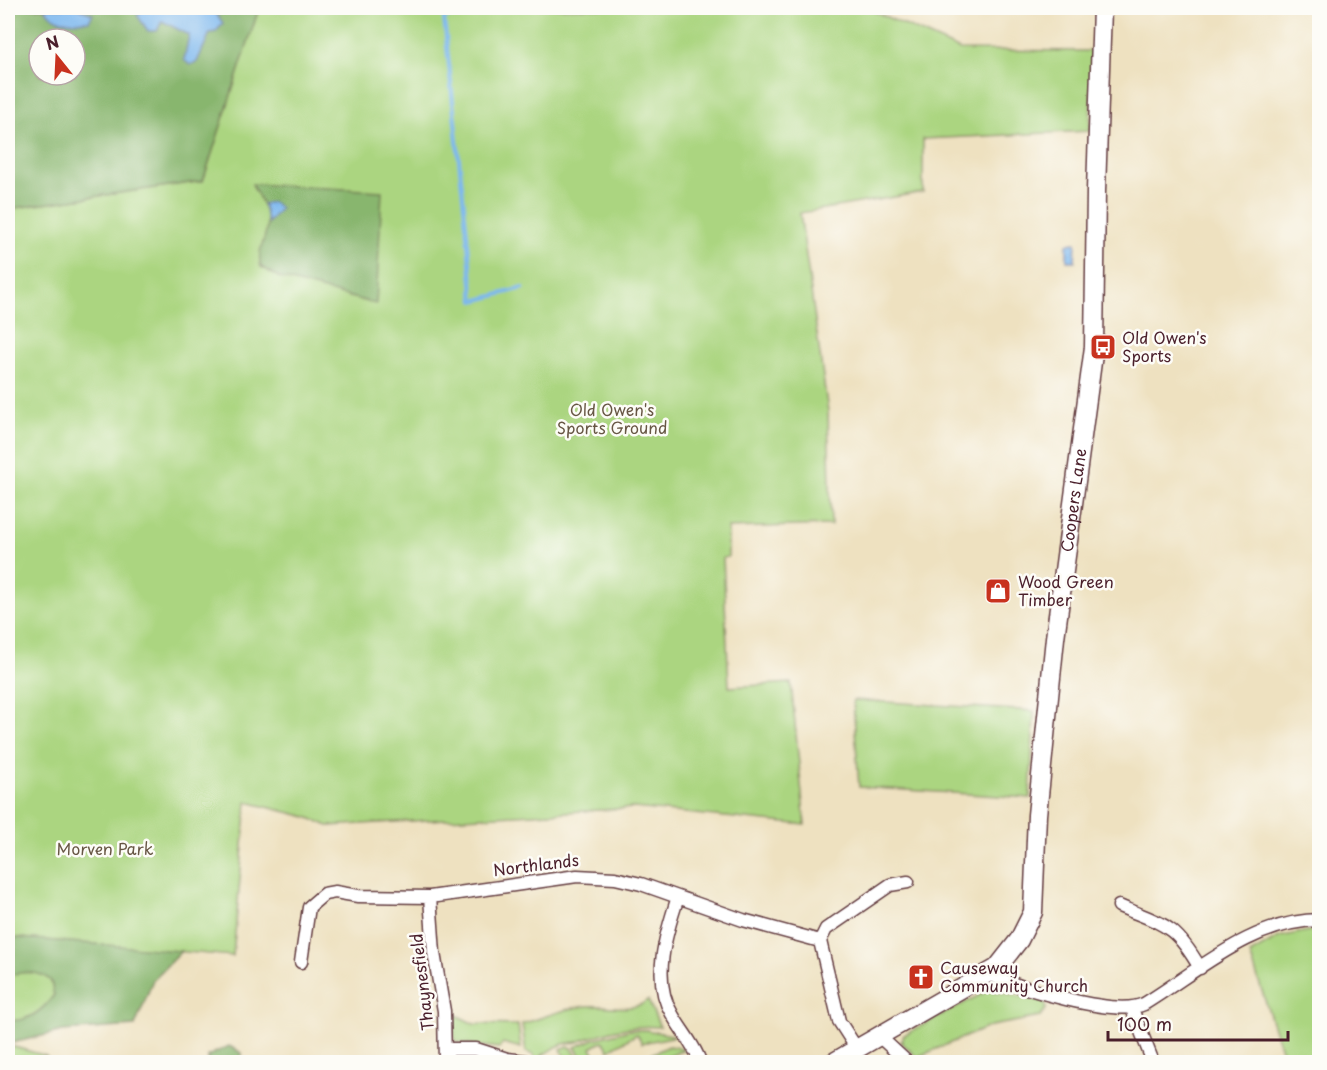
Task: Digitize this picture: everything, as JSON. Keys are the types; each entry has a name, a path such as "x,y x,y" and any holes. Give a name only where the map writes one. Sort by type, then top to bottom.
{"main road":[{"name":"Coopers Lane","path":"834,1062 987,974 1006,959 1019,940 1033,912 1037,815 1055,638 1094,347 1102,8"}],"street":[{"name":"Northlands","path":"301,962 309,907 324,894 335,892 358,896 430,897 538,880 590,875 634,882 744,920 820,941"},
{"path":"857,1049 839,1021 820,941 826,929 881,891 890,885 908,882"},
{"name":"Thaynesfield","path":"430,897 434,953 444,1011 445,1062"},
{"path":"678,897 664,948 661,984 669,1009 700,1062"},
{"path":"1119,906 1168,926 1181,937 1200,968"},
{"path":"987,974 1107,1008 1132,1009 1144,1004 1264,931 1283,925 1320,920"},
{"path":"1132,1009 1153,1062"},
{"path":"879,1036 907,1062"},
{"path":"446,1049 476,1048 507,1059 525,1061"}],"green space":[{"path":"8,8 259,8 203,181 8,209"},
{"path":"259,8 867,8 960,50 1092,51 1090,131 923,139 923,192 800,213 828,412 831,525 728,528 728,557 723,558 729,687 791,683 805,825 634,808 328,826 307,817 247,802 233,956 8,937 8,209 203,181"},
{"path":"252,184 382,191 376,304 280,278 261,267 260,251 267,219"},
{"path":"853,700 1034,711 1030,798 859,787"},
{"path":"1319,931 1319,1062 1285,1062 1250,954 1279,937"},
{"path":"8,937 181,951 153,980 135,1026 63,1031 8,1044 8,1020 22,1019 34,1014 54,995 51,981 46,977 25,972 8,976"},
{"path":"21,971 42,973 51,981 54,995 34,1014 22,1019 8,1020 8,976"},
{"path":"989,990 1045,1001 1046,1009 1040,1017 991,1026 917,1057 901,1042 904,1035"},
{"path":"648,1000 660,1027 638,1027 608,1032 560,1045 535,1060 534,1055 526,1052 522,1024 579,1007 631,1007"},
{"path":"452,1013 474,1024 518,1025 521,1048 503,1043 499,1048 455,1041"},
{"path":"630,1030 646,1030 677,1036 642,1043 637,1034 609,1050 603,1041 591,1048 597,1058 593,1060 595,1062 584,1062 575,1047 594,1039"},
{"path":"8,1045 46,1056 50,1062 8,1062"},
{"path":"229,1046 242,1053 242,1062 208,1062 208,1056"},
{"path":"568,1046 572,1048 580,1062 567,1062 561,1049"},
{"path":"669,1046 684,1049 659,1062 653,1062 649,1055"},
{"path":"466,1055 485,1057 498,1062 453,1062"}],"water":[{"path":"45,8 77,8 93,14 89,21 64,21 53,17"},
{"path":"146,8 212,8 223,23 216,32 210,33 197,62 190,65 184,60 189,35 162,21 157,31 148,31 137,15"},
{"path":"272,202 281,208 268,223 263,204"},
{"path":"1076,243 1075,261 1067,261 1067,244"}],"waterway":[{"path":"465,8 466,11 444,18 474,301 523,288"}],"place":[{"name":"Old Owen's Sports","path":"1103,347"},
{"name":"Wood Green Timber","path":"998,591"},
{"name":"Causeway Community Church","path":"921,977"}],"park label":[{"name":"Old Owen's Sports Ground","path":"612,419"},
{"name":"Morven Park","path":"105,849"}]}
